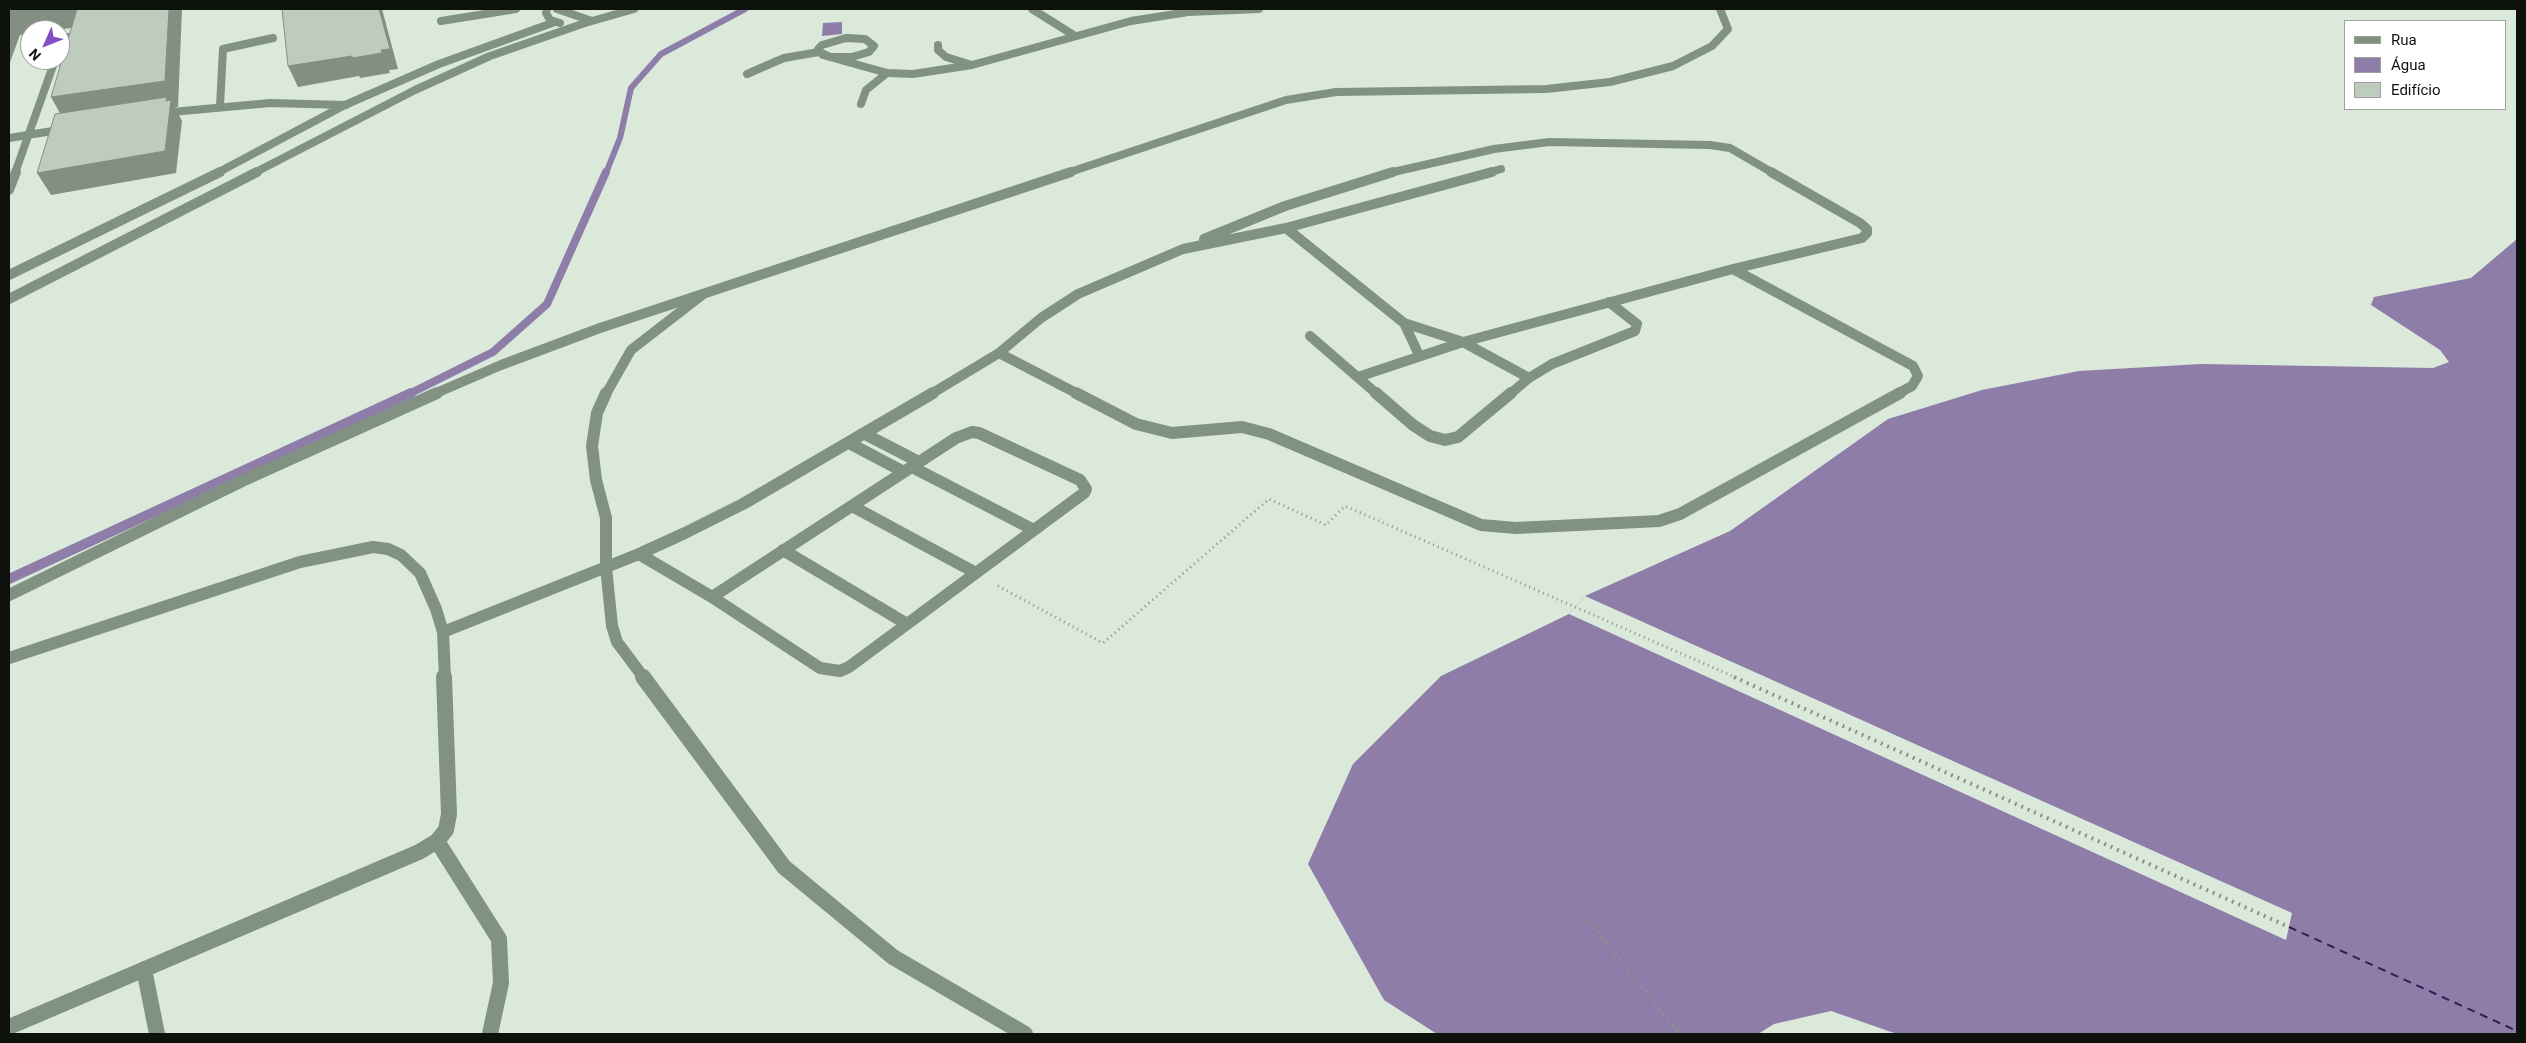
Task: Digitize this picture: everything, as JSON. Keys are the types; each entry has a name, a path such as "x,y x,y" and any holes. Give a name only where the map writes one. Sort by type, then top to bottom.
{"street":[{"path":"441,21 516,9"},
{"path":"547,9 546,13 550,20 572,27"},
{"path":"557,9 592,21"},
{"path":"577,16 606,9"},
{"path":"9,299 378,109 490,56 572,27 634,9"},
{"path":"1032,9 1075,36"},
{"path":"747,74 784,58 821,54 842,58 862,54 873,48 874,43 857,38 828,41 818,49 821,54 887,73 913,74 972,65 1075,36 1160,16 1259,9"},
{"path":"9,595 242,481 501,365 600,328 1286,100 1336,92 1546,89 1610,82 1674,66 1712,46 1728,29 1720,9"},
{"path":"9,275 228,168 345,105 439,64 555,22"},
{"path":"70,37 77,36 84,40 70,47"},
{"path":"220,106 223,49 272,38"},
{"path":"938,45 938,50 946,56 972,65"},
{"path":"862,54 860,60 863,66"},
{"path":"9,190 51,70"},
{"path":"861,104 866,90 887,73"},
{"path":"152,114 270,102 345,105 378,109"},
{"path":"9,138 75,127"},
{"path":"444,632 639,554 743,504 865,434 999,353 1041,318 1078,294 1285,206 1391,172 1494,149 1549,142 1710,145 1730,148 1860,223 1867,229 1867,233 1862,238 1608,302 1419,355 1358,377"},
{"path":"1183,248 1286,228 1501,169"},
{"path":"1286,228 1404,323 1463,342 1529,378"},
{"path":"999,353 1136,424 1172,433 1242,427 1269,434 1481,526 1516,528 1659,521 1680,514 1912,386 1918,376 1913,366 1733,269"},
{"path":"702,295 631,350 612,380 596,413 592,446 596,480 606,518 606,567 612,626 617,642 784,867 893,956 1025,1034"},
{"path":"1310,336 1413,426 1430,436 1445,440 1458,437 1529,378 1552,364 1635,331 1637,324 1608,302"},
{"path":"1404,323 1419,355"},
{"path":"639,554 712,597 820,668 840,671 849,667 1084,493 1086,489 1080,480 979,433 964,434 712,597"},
{"path":"865,434 912,467"},
{"path":"849,443 912,467 1034,530"},
{"path":"852,506 976,573"},
{"path":"9,658 300,562 373,547 388,549 401,555 420,574 444,632 450,814 446,830 437,841 419,852 9,1027"},
{"path":"783,550 907,624"},
{"path":"437,841 499,939 500,984 490,1034"},
{"path":"144,969 157,1034"}],"path":[{"path":"976,573 1103,643 1269,499 1326,525 1345,506 1576,606 2289,927"},
{"path":"1588,921 1680,1034"}],"water":[{"path":"842,22 842,34 822,36 823,23"},
{"path":"2517,239 2517,1034 1897,1034 1831,1011 1774,1024 1758,1034 1437,1034 1384,1000 1308,864 1353,764 1441,676 1569,614 1585,596 1730,531 1888,419 1982,390 2079,371 2201,364 2433,368 2449,362 2440,350 2371,305 2374,297 2471,278"}],"pier":[{"path":"1585,596 2292,913 2286,940 1569,614"}],"building":[{"path":"77,9 169,9 165,81 51,97 59,70 70,70 70,33"},
{"path":"282,9 379,9 390,49 381,50 382,53 352,58 352,56 288,66"},
{"path":"167,97 166,101 171,100 165,151 37,173 55,114"}],"waterway":[{"path":"606,173 620,138 631,88 661,54 745,9"},
{"path":"411,393 493,352 547,304 606,172"},
{"path":"9,579 411,393"}],"ferry route":[{"path":"2289,927 2517,1031"}]}
